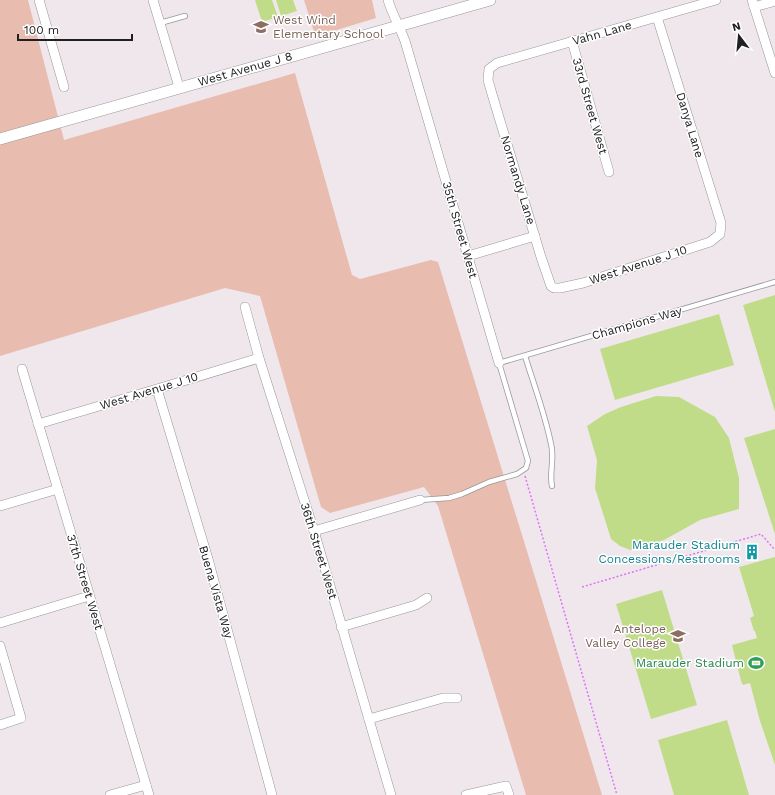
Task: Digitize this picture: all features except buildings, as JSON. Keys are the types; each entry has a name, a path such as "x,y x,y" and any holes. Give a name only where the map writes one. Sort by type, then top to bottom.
{"street":[{"path":"38,0 64,87"},
{"path":"153,0 179,88"},
{"name":"35th Street West","path":"388,0 400,26 499,363"},
{"name":"West Avenue J 8","path":"0,139 490,0"},
{"name":"Vahn Lane","path":"489,69 497,62 716,0"},
{"path":"774,68 753,4 775,1"},
{"name":"Danya Lane","path":"657,17 721,223 720,234"},
{"name":"33rd Street West","path":"572,41 609,172"},
{"name":"Normandy Lane","path":"489,69 488,80 535,236 551,286 554,288"},
{"name":"West Avenue J 10","path":"554,288 583,283 710,242 720,234"},
{"path":"468,256 535,236"},
{"name":"36th Street West","path":"245,306 259,358 314,532 391,795"},
{"name":"West Avenue J 10","path":"38,424 259,358"},
{"name":"37th Street West","path":"22,369 149,795"},
{"name":"Buena Vista Way","path":"157,389 208,560 272,795"},
{"path":"0,506 58,489"},
{"path":"314,532 420,500"},
{"path":"0,623 89,596"},
{"path":"341,627 416,605 426,598"},
{"path":"0,646 22,718 0,725"},
{"path":"369,719 443,698 457,698"},
{"path":"110,795 146,785"},
{"path":"466,795 506,786 509,795"}],"lane":[{"path":"160,23 185,16"},
{"name":"Champions Way","path":"499,363 775,282"},
{"path":"525,356 551,444 553,460 550,475 552,486"},
{"name":"35th Street West","path":"499,363 528,461 526,468 523,471"},
{"path":"420,500 449,498 523,471"}],"path":[{"path":"523,471 618,795"},
{"path":"582,587 761,534 775,550"}],"shaded area":[{"path":"0,0 28,0 64,140 295,73 352,275 360,279 431,260 438,262 602,795 526,795 438,506 424,487 330,513 321,507 260,296 225,288 0,356"},
{"path":"304,0 372,0 376,18 317,36 315,35"}],"green space":[{"path":"255,0 272,0 278,17 262,22"},
{"path":"276,0 293,0 297,11 281,16"},
{"path":"775,295 775,412 743,305"},
{"path":"719,314 734,365 615,400 600,349"},
{"path":"656,396 679,397 715,417 729,438 739,478 739,509 700,520 664,540 630,550 620,546 611,539 595,488 597,460 587,426 605,414 621,407"},
{"path":"775,429 775,534 744,438"},
{"name":"Marauder Stadium","path":"775,557 775,765 760,721 750,683 743,685 741,681 732,645 757,638 750,618 754,616 739,567"},
{"path":"662,590 697,705 651,719 616,604"},
{"path":"727,720 749,795 674,795 658,740"}],"place":[{"name":"West Wind Elementary School","path":"261,27"},
{"name":"Marauder Stadium Concessions/Restrooms","path":"752,552"},
{"name":"Antelope Valley College","path":"678,636"},
{"name":"Marauder Stadium","path":"756,663"}]}
